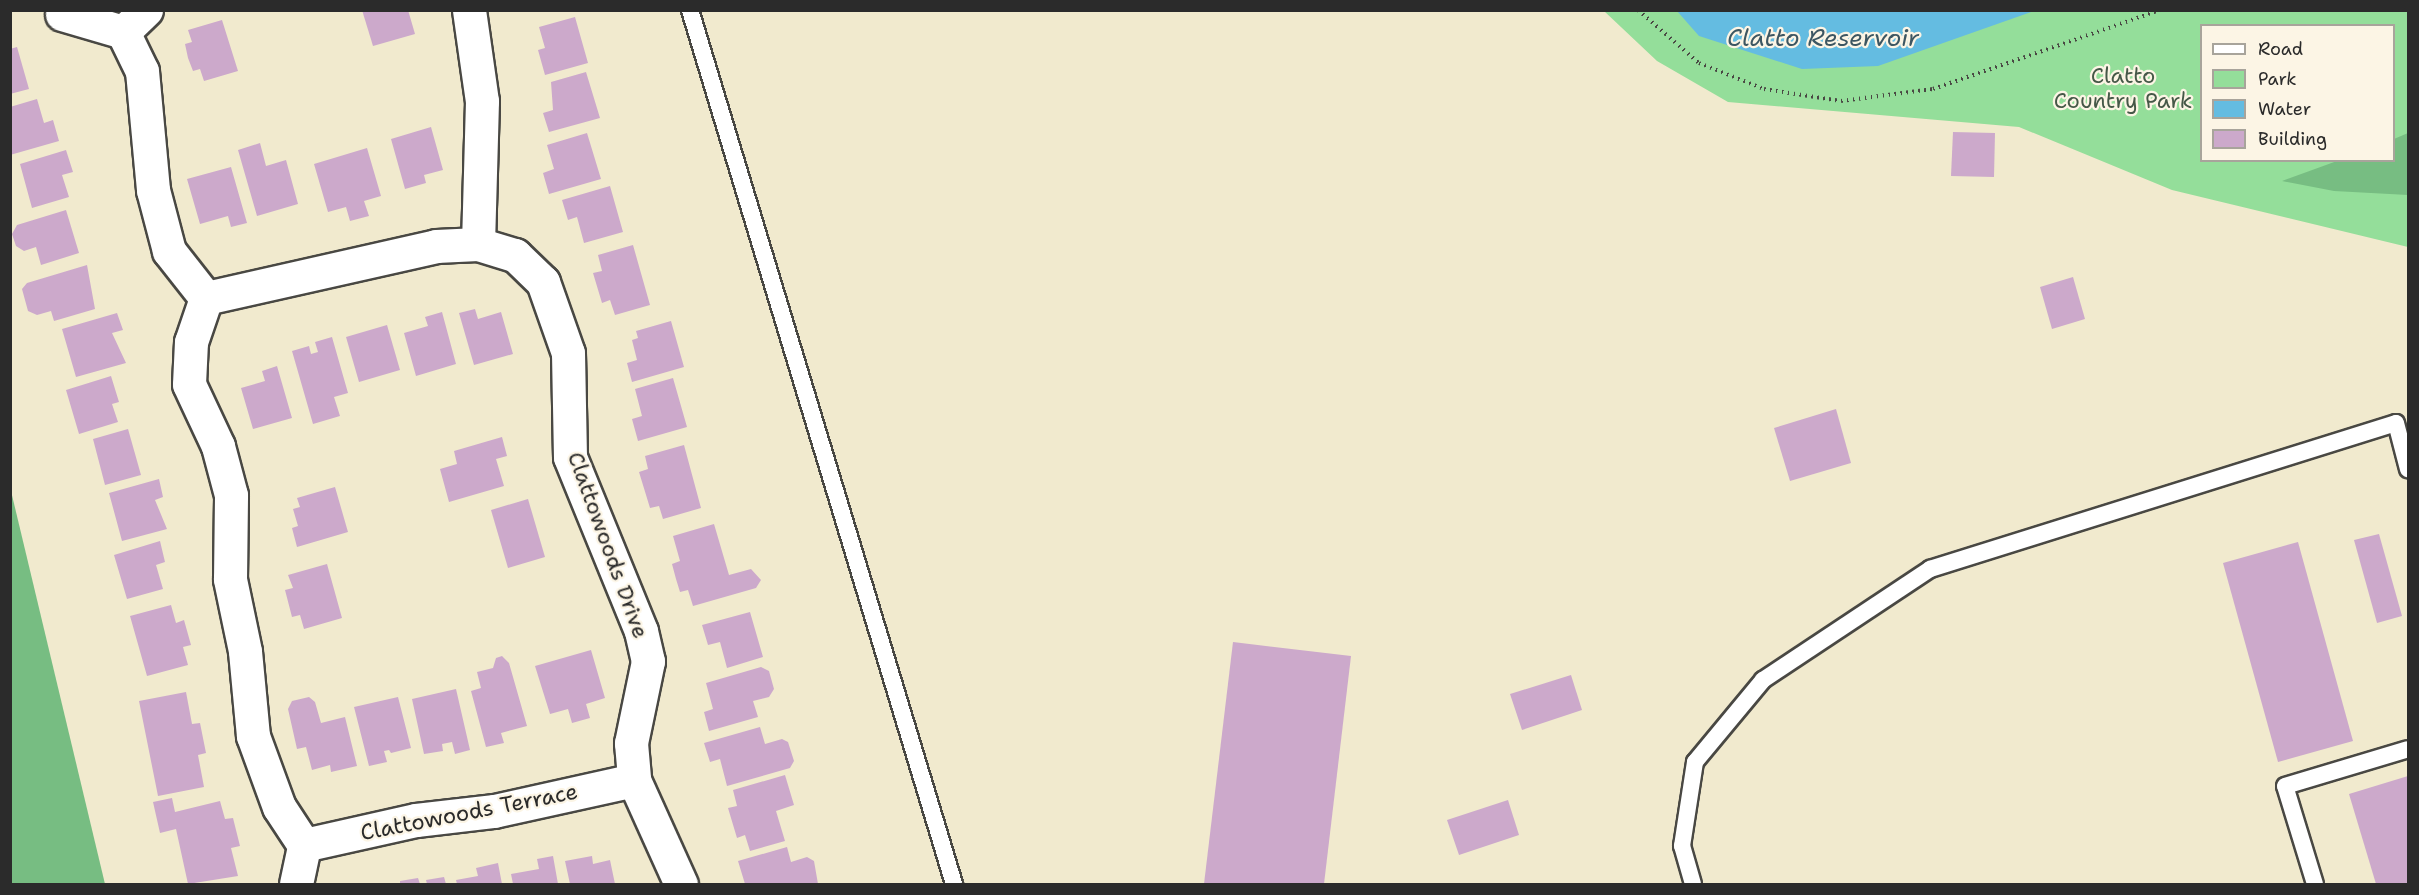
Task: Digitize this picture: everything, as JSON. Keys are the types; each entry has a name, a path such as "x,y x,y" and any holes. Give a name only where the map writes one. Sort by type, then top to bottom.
{"street":[{"path":"469,10 482,101 478,244"},
{"path":"62,14 134,21 142,71 153,190 169,251 206,298 191,342 189,384 218,446 231,495 230,579 245,651 253,736 279,807 304,845 296,885"},
{"name":"Clattowoods Drive","path":"206,298 436,246 478,244 515,255 543,282 568,353 570,457 641,631 648,662 631,742 634,780 681,885"},
{"name":"Clattowoods Terrace","path":"304,845 416,820 494,811 634,780"}],"lane":[{"path":"690,10 954,885"},
{"path":"1693,885 1682,846 1695,762 1762,680 1930,569 2396,423 2409,469"},
{"path":"2315,885 2285,786 2409,749"}],"path":[{"path":"1638,10 1699,63 1764,89 1840,101 1933,89 2160,10"}],"green space":[{"name":"Clatto Country Park","path":"1604,11 2408,11 2408,247 2172,190 2019,127 1728,102 1657,61"},
{"path":"2408,133 2408,195 2334,191 2282,181 2334,162 2395,162 2395,139"},
{"path":"11,491 105,884 11,884"}],"water":[{"name":"Clatto Reservoir","path":"1677,11 2034,11 1878,66 1802,69 1699,36"}],"building":[{"path":"362,10 408,10 415,34 373,46"},
{"path":"575,17 588,63 545,75 538,50 545,48 539,27"},
{"path":"222,20 238,71 204,81 200,69 193,71 188,58 185,44 192,42 188,30"},
{"path":"17,47 29,89 10,94 10,49"},
{"path":"586,72 600,118 549,132 543,113 553,110 551,82"},
{"path":"37,99 44,123 53,120 59,141 10,155 10,107"},
{"path":"431,127 443,170 424,175 426,183 405,189 391,139"},
{"path":"1953,132 1995,133 1994,177 1951,176"},
{"path":"587,133 601,179 549,194 543,173 554,169 547,145"},
{"path":"260,143 266,166 286,160 298,204 257,216 238,150"},
{"path":"367,148 381,196 364,201 369,216 350,221 346,207 328,212 314,164"},
{"path":"66,150 73,172 62,175 69,197 32,208 20,164"},
{"path":"231,167 247,223 231,227 228,216 200,224 187,179"},
{"path":"610,186 623,232 584,243 577,217 568,220 562,200"},
{"path":"66,210 79,253 41,265 36,247 24,251 16,246 12,234 17,225"},
{"path":"633,245 650,305 615,315 610,300 602,303 593,273 602,271 598,255"},
{"path":"87,265 95,309 54,321 51,311 37,315 28,311 22,289 27,283"},
{"path":"2073,277 2085,319 2052,329 2040,287"},
{"path":"475,309 478,319 501,312 513,354 474,365 459,313"},
{"path":"442,312 456,364 416,376 404,333 428,326 425,317"},
{"path":"117,313 123,330 112,333 126,363 76,377 62,329"},
{"path":"671,321 684,367 632,382 627,363 637,360 632,340 638,338 636,331"},
{"path":"387,325 400,370 359,382 346,337"},
{"path":"332,337 348,393 334,397 340,416 313,424 292,351 309,346 311,354 318,352 315,342"},
{"path":"277,366 292,418 253,429 241,388 265,381 262,371"},
{"path":"111,376 119,402 112,404 118,422 79,434 66,390"},
{"path":"673,378 687,427 638,441 632,419 642,416 635,389"},
{"path":"1836,409 1851,463 1790,481 1774,428"},
{"path":"128,429 141,475 105,485 93,439"},
{"path":"502,437 507,456 496,459 504,486 449,502 440,469 457,464 454,451"},
{"path":"684,445 701,508 663,519 659,506 650,508 639,472 648,469 645,456"},
{"path":"159,479 163,497 155,500 167,529 122,541 109,493"},
{"path":"335,487 348,532 297,547 292,528 298,526 293,509 300,507 297,498"},
{"path":"528,499 545,557 508,568 491,510"},
{"path":"714,524 729,575 751,569 761,580 756,588 693,606 688,590 680,592 676,579 672,564 680,561 673,536"},
{"path":"2379,534 2402,616 2377,623 2354,540"},
{"path":"160,541 165,562 156,565 163,589 127,599 114,555"},
{"path":"2298,542 2353,741 2278,762 2223,563"},
{"path":"327,564 342,618 304,629 300,615 292,617 285,590 293,588 288,575"},
{"path":"171,605 176,623 184,620 191,645 183,647 188,665 147,676 130,616"},
{"path":"750,612 763,657 727,668 720,642 708,645 702,625"},
{"path":"1233,642 1351,656 1324,884 1204,884"},
{"path":"591,650 605,698 586,704 590,718 572,723 568,709 550,714 535,666"},
{"path":"502,656 509,663 527,726 501,733 504,743 486,747 471,691 481,688 477,672 493,668 496,658"},
{"path":"761,667 769,671 774,689 769,697 753,701 758,717 709,731 704,712 713,709 706,683"},
{"path":"1571,675 1582,710 1522,730 1510,694"},
{"path":"456,689 470,750 455,754 452,742 442,744 443,751 424,754 412,699"},
{"path":"186,692 192,724 200,723 206,753 198,755 204,787 158,796 139,701"},
{"path":"309,697 315,702 321,723 345,717 357,766 331,772 330,765 312,770 306,747 297,749 288,709 292,701"},
{"path":"398,697 411,748 391,753 389,750 384,751 387,762 369,766 354,707"},
{"path":"760,727 765,744 782,739 788,742 794,761 790,768 727,786 720,759 710,762 704,743"},
{"path":"785,775 794,805 776,811 785,841 750,851 745,835 737,838 728,808 737,806 733,790"},
{"path":"2408,776 2408,884 2376,884 2349,794"},
{"path":"172,798 175,812 220,801 225,819 233,818 240,846 231,848 238,876 188,884 176,829 160,833 153,802"},
{"path":"1508,800 1519,835 1459,855 1447,820"},
{"path":"787,847 791,862 807,857 814,861 818,884 745,884 738,861"},
{"path":"553,856 558,884 513,884 511,874 539,869 537,859"},
{"path":"592,856 593,864 610,860 615,884 570,884 565,861"},
{"path":"498,863 502,884 457,884 456,880 478,876 476,868"},
{"path":"444,877 446,884 427,884 426,880"},
{"path":"418,878 420,884 400,884 400,881"}]}
